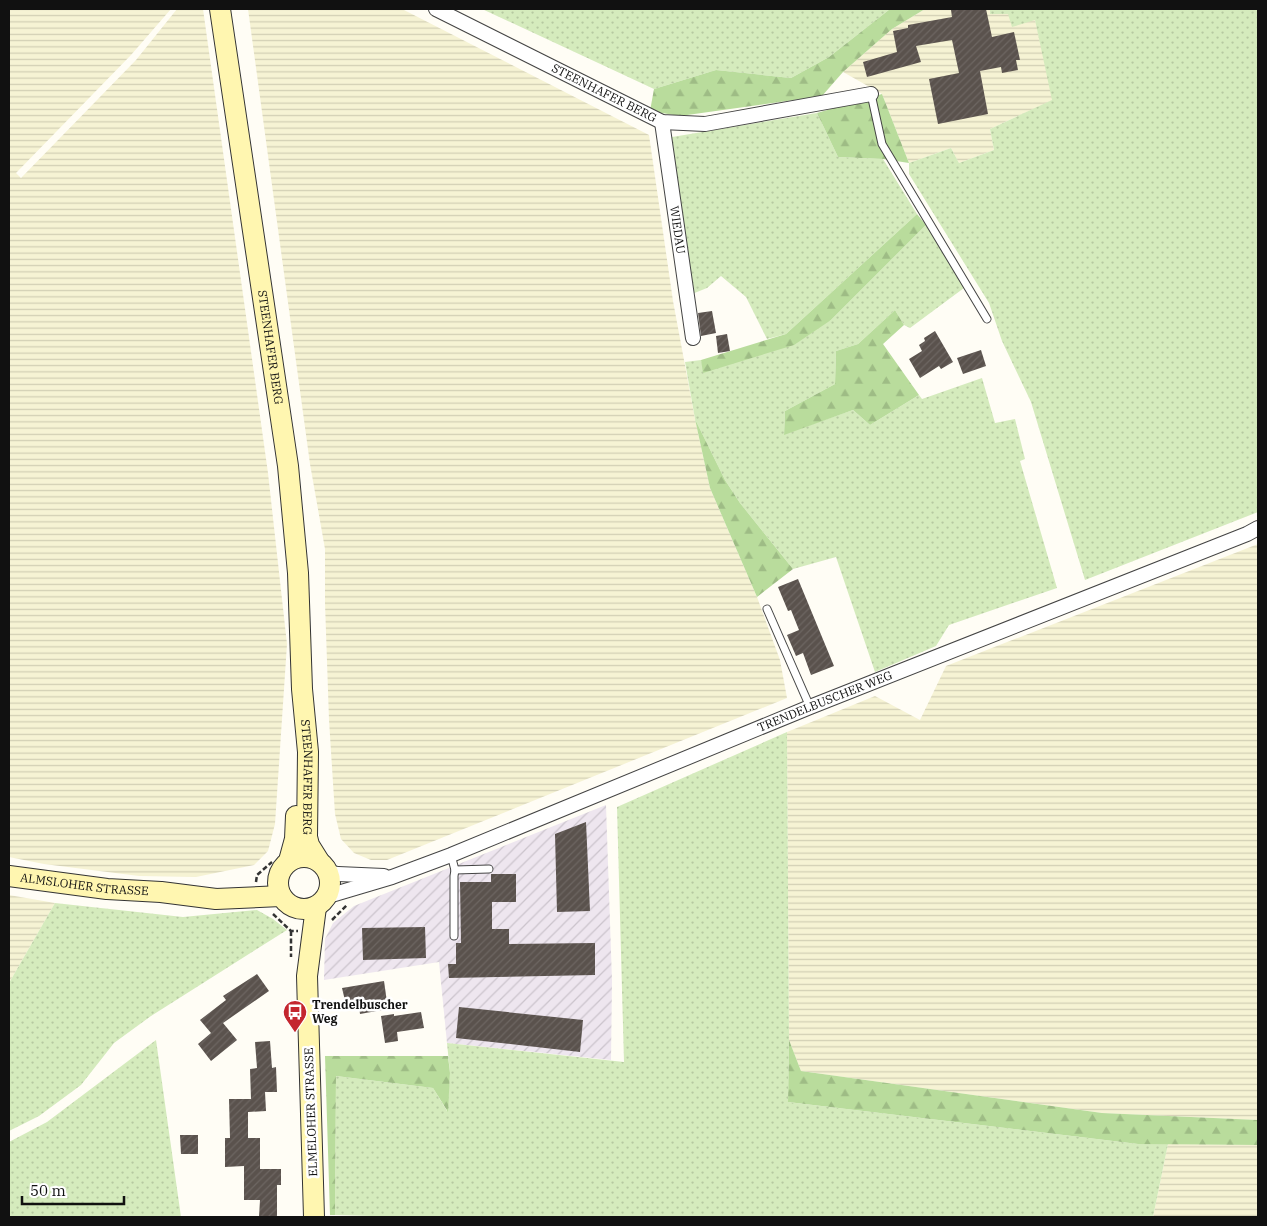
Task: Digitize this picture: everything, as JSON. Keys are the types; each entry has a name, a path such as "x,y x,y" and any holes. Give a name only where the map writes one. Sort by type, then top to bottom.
{"street":[{"name":"STEENHAFER BERG","path":"220,9 288,466 298,572 302,689 308,752 307,837 309,845 323,866"},
{"name":"STEENHAFER BERG","path":"436,9 662,122 705,124 871,94"},
{"name":"WIEDAU","path":"662,122 693,338"},
{"name":"TRENDELBUSCHER WEG","path":"322,902 451,855 810,707 1258,528"},
{"name":"STEENHAFER BERG","path":"285,885 296,839 297,751 302,689"},
{"path":"300,857 309,857 323,866 331,882 322,902 300,910 285,885 300,857"},
{"name":"TRENDELBUSCHER WEG","path":"323,866 338,874 392,877"},
{"name":"ALMSLOHER STRASSE","path":"9,876 108,889 161,892 256,884 285,885"},
{"name":"ELMELOHER STRASSE","path":"285,885 300,931 307,976 314,1217"},
{"name":"ELMELOHER STRASSE","path":"307,976 322,902"}],"lane":[{"path":"871,94 882,144 987,319"},
{"path":"767,609 810,707"},
{"path":"451,855 455,870 454,936"},
{"path":"455,870 489,869"}],"shaded area":[{"path":"9,9 171,9 131,55 16,173 21,178 136,60 177,9 203,9 268,473 287,644 275,824 268,851 254,865 196,877 139,876 44,864 9,857"},
{"path":"248,9 402,9 649,135 673,301 710,488 757,597 780,660 787,698 387,860 371,860 354,853 341,839 335,814 329,720 325,549 310,464"},
{"path":"925,9 990,9 991,14 1008,14 1035,19 1053,100 990,129 994,150 959,163 951,148 909,163 882,94 843,72 892,29"},
{"path":"1258,544 1258,1120 1102,1113 801,1071 789,1040 787,732 875,696 920,720 946,666"},
{"path":"606,805 612,981 611,1060 447,1043 439,962 324,980 325,939 333,923 354,906"},
{"path":"9,895 55,903 9,983"},
{"path":"1168,1144 1258,1145 1258,1217 1153,1217"}],"green space":[{"path":"482,9 890,9 829,57 791,78 716,70 654,89"},
{"path":"890,9 925,9 892,29 843,72 822,96 680,116 650,111 654,89 716,70 791,78 829,57"},
{"path":"990,9 1258,9 1258,512 1085,580 1031,402 1002,341 989,303 909,174 909,163 951,148 959,163 994,150 990,129 1052,100 1035,20 1012,27 1008,14 990,14"},
{"path":"882,94 909,163 883,159 838,157 817,113"},
{"path":"817,113 838,157 883,159 917,214 786,334 767,339 746,297 721,276 707,288 692,294 672,137"},
{"path":"917,214 926,225 831,320 794,345 703,373 701,360 786,334"},
{"path":"926,225 964,288 910,328 904,325 895,310 858,344 836,351 835,384 785,411 784,434 853,410 870,425 919,395 922,399 982,378 995,423 1015,419 1025,459 1020,461 1057,588 949,625 936,646 875,672 836,557 793,569 740,503 725,480 695,419 685,362 701,360 704,372 831,320"},
{"path":"895,310 904,325 883,344 919,395 870,425 853,410 784,435 785,411 835,384 836,351 858,344"},
{"path":"695,419 725,480 740,503 793,569 757,597 710,488"},
{"path":"787,732 788,1102 1138,1144 1168,1144 1153,1217 407,1217 335,1215 336,1076 433,1088 447,1111 450,1073 447,1043 624,1062 617,807"},
{"path":"55,903 183,917 257,910 287,930 151,1016 114,1043 81,1085 39,1116 9,1131 9,983"},
{"path":"156,1040 181,1217 9,1217 9,1142 47,1122"},
{"path":"789,1040 801,1071 1102,1113 1258,1120 1258,1145 1138,1144 788,1102"},
{"path":"325,1056 448,1056 450,1073 448,1112 433,1088 336,1076 335,1215 330,1215"}],"building":[{"path":"986,9 992,37 1014,32 1020,60 1016,60 1018,70 1002,73 1001,67 980,71 988,114 938,124 929,79 959,73 952,40 916,46 921,62 867,77 863,62 897,52 893,31 908,28 908,25 952,17 951,10"},
{"path":"712,311 716,333 701,336 698,313"},
{"path":"935,331 953,362 941,369 939,366 920,378 909,359 922,351 919,345 925,341 924,338"},
{"path":"727,334 730,351 718,353 716,336"},
{"path":"981,350 986,366 963,374 957,358"},
{"path":"798,579 834,666 811,675 803,653 796,656 787,635 799,630 791,610 788,611 778,587"},
{"path":"586,822 590,911 557,912 555,834"},
{"path":"491,874 516,874 516,902 492,902 492,929 509,929 509,944 595,943 595,975 449,978 448,964 456,964 456,943 461,943 460,882 491,882"},
{"path":"425,927 426,958 363,960 362,928"},
{"path":"257,974 269,991 223,1023 237,1040 211,1061 198,1044 211,1033 200,1020 226,1000 223,996"},
{"path":"384,981 388,1009 360,1014 359,1007 347,1009 342,988"},
{"path":"459,1007 583,1020 580,1052 456,1038"},
{"path":"421,1012 424,1028 397,1032 398,1041 385,1043 381,1016"},
{"path":"270,1041 272,1068 276,1067 277,1092 265,1092 266,1111 248,1112 248,1138 260,1138 260,1169 281,1169 281,1185 277,1185 277,1217 259,1217 260,1200 244,1200 244,1166 225,1167 225,1138 230,1138 229,1099 251,1099 250,1069 257,1068 255,1042"},
{"path":"180,1135 198,1135 198,1154 181,1154"}],"place":[{"name":"Trendelbuscher Weg","path":"295,1033"}]}
